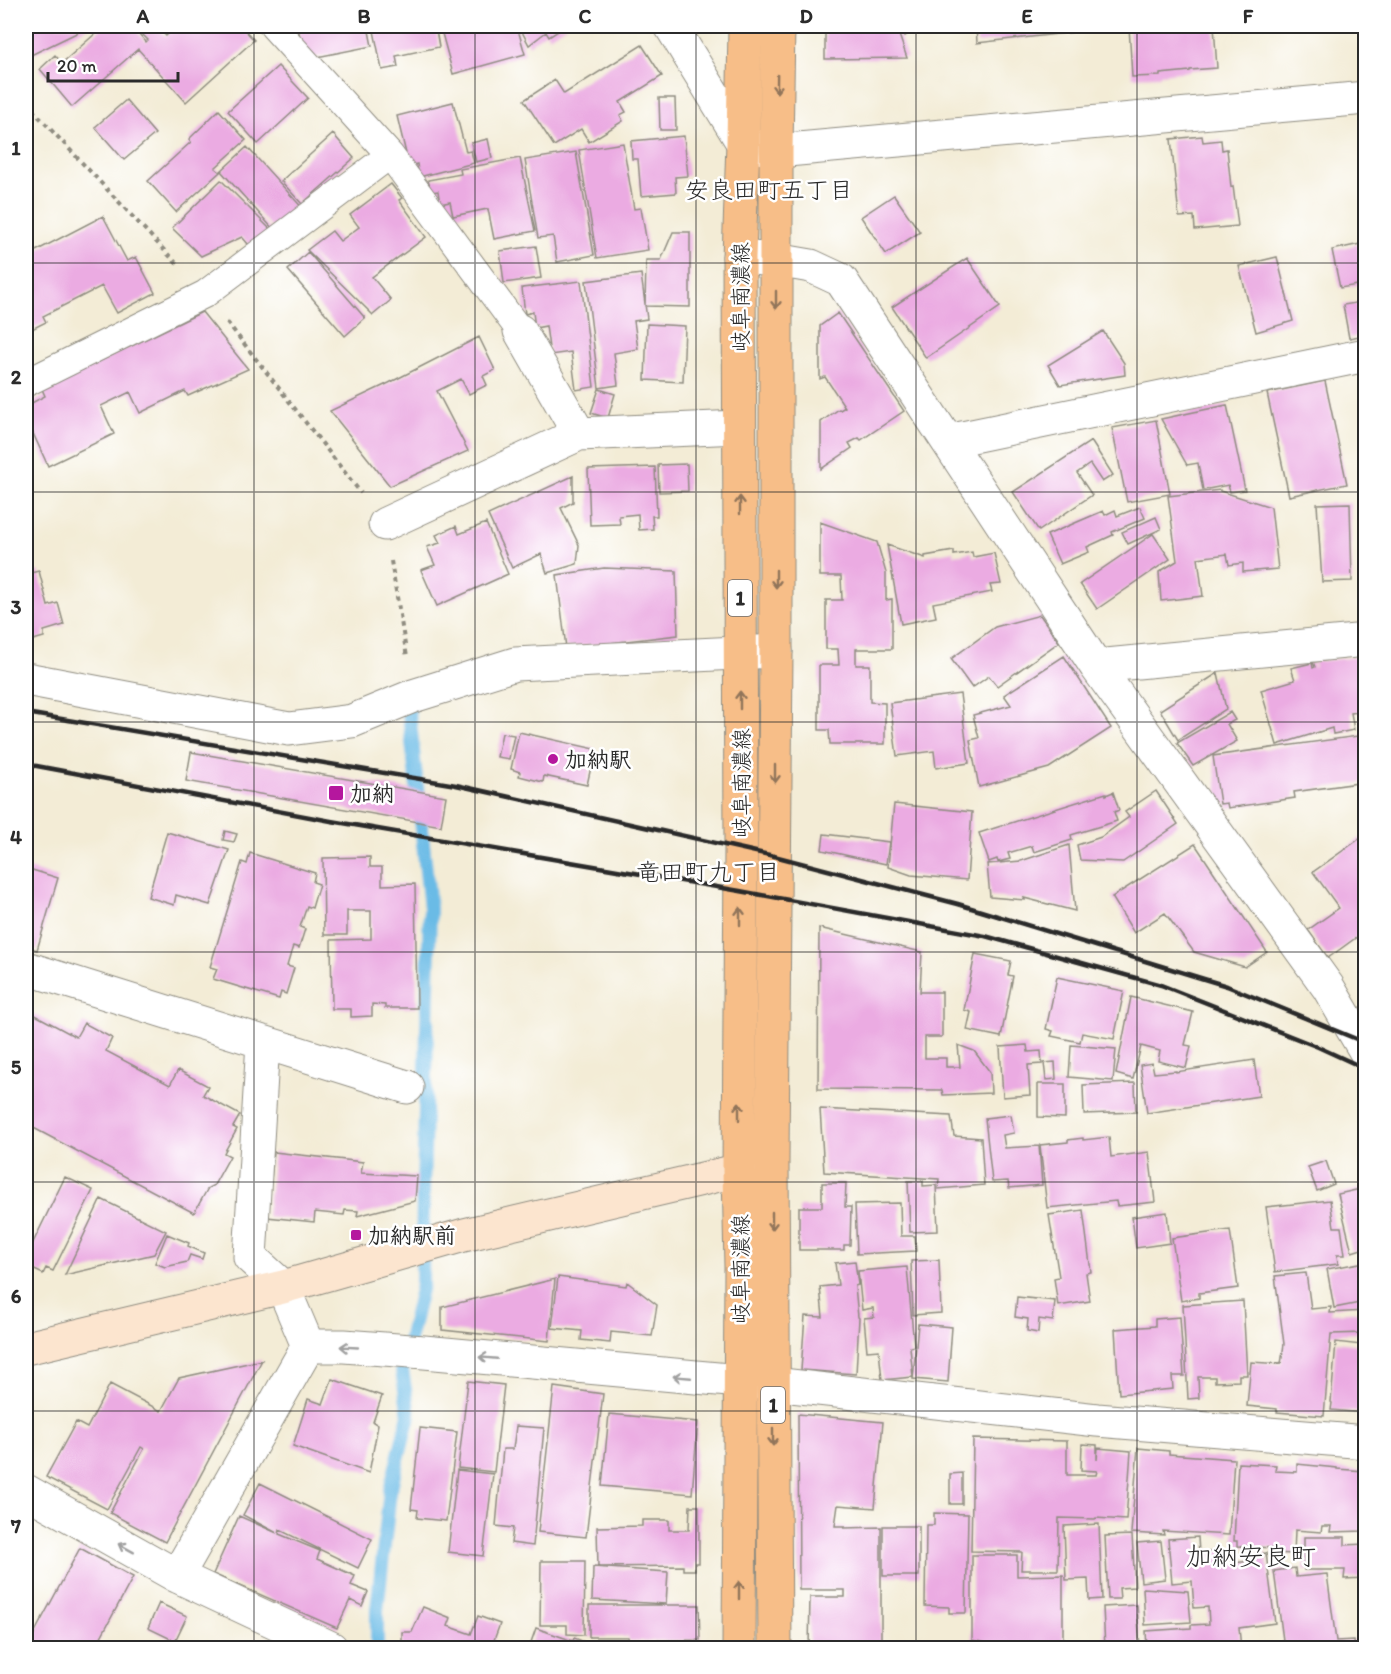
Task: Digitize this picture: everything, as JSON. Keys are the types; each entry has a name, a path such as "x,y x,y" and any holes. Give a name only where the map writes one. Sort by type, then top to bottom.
{"main road":[{"name":"岐阜南濃線","path":"739,1648 741,1267 739,1170 739,257 745,26"},
{"name":"岐阜南濃線","path":"775,1648 772,1162 778,26"}],"street":[{"path":"671,26 743,143 776,151 1365,98"},
{"path":"739,257 811,266 841,280 1096,666 1328,987 1351,1005 1365,1052"},
{"path":"520,331 579,434"},
{"path":"948,441 1365,355"},
{"path":"385,524 579,434 739,427"},
{"path":"1096,666 1365,640"},
{"path":"26,679 289,729 352,721 413,696 515,664 776,651"},
{"path":"26,968 407,1086"},
{"path":"263,1041 250,1257 283,1287 308,1346"},
{"path":"26,1348 283,1287 451,1238 772,1162"},
{"path":"308,1346 344,1346 772,1384 1097,1420 1365,1442"},
{"path":"177,1576 308,1346"},
{"path":"26,1491 177,1576 331,1648"}],"lane":[{"path":"273,26 390,155 520,331"},
{"path":"26,383 205,294 390,155"}],"path":[{"path":"26,103 205,294 385,524 413,696"}],"building":[{"path":"26,26 91,26 31,55 26,45"},
{"path":"104,26 132,26 146,42 148,40 134,26 156,26 166,36 176,26 241,26 254,40 186,102 138,49 72,107 40,69 55,55 62,63"},
{"path":"298,26 368,26 372,46 312,58 302,50"},
{"path":"373,26 430,26 431,31 436,30 439,47 396,56 398,67 382,70"},
{"path":"440,26 517,26 525,54 453,74"},
{"path":"519,26 566,26 549,37 546,32 529,45"},
{"path":"825,26 896,26 907,58 825,59"},
{"path":"897,26 921,26 905,36"},
{"path":"976,26 1119,26 1119,27 977,43"},
{"path":"1129,26 1214,26 1217,68 1160,74 1160,76 1132,77"},
{"path":"642,45 662,76 620,102 626,112 620,115 623,121 589,142 581,129 554,146 524,100 555,80 564,94"},
{"path":"278,66 308,98 258,144 228,111"},
{"path":"659,98 675,98 676,130 660,130"},
{"path":"126,100 155,134 124,160 95,127"},
{"path":"453,102 466,152 471,151 474,163 419,177 417,164 409,166 397,116"},
{"path":"219,110 246,140 215,168 220,172 176,212 148,181 191,142 189,139"},
{"path":"333,134 354,158 302,204 281,181"},
{"path":"684,136 688,176 675,177 676,193 641,196 638,159 632,159 631,141"},
{"path":"1202,136 1203,142 1221,140 1222,150 1227,149 1238,226 1195,230 1194,216 1179,217 1171,139"},
{"path":"488,139 492,158 476,162 471,143"},
{"path":"623,143 634,209 641,208 648,250 597,258 579,150"},
{"path":"247,147 306,212 274,230 221,171"},
{"path":"576,152 594,255 557,262 553,236 538,238 525,160"},
{"path":"520,158 535,231 494,239 488,209 453,216 450,202 440,204 438,191 431,192 428,180 461,174 460,169"},
{"path":"221,180 273,232 254,251 242,237 201,256 172,228"},
{"path":"391,184 402,198 399,200 426,237 372,277 391,300 373,315 307,250 332,231 340,241 359,227 350,215"},
{"path":"894,195 920,232 886,254 861,217"},
{"path":"103,216 127,261 136,257 155,293 117,313 102,286 43,316 46,322 26,332 26,256"},
{"path":"673,232 690,232 690,307 645,306 646,260 661,260"},
{"path":"1365,243 1365,292 1363,284 1340,288 1332,250"},
{"path":"536,246 541,278 504,283 500,251"},
{"path":"308,252 365,318 345,336 288,270"},
{"path":"1277,257 1293,321 1256,332 1239,266"},
{"path":"967,258 1000,307 926,358 892,307"},
{"path":"641,274 647,319 634,321 638,349 614,353 618,385 599,388 586,281"},
{"path":"581,281 594,387 576,390 571,352 550,355 546,326 535,328 533,312 525,314 522,288"},
{"path":"1361,302 1365,315 1365,335 1349,338 1343,305"},
{"path":"202,312 248,369 188,396 185,391 140,413 130,392 101,406 114,434 48,466 26,418 26,406 45,396 42,389"},
{"path":"838,313 904,411 861,440 859,438 849,443 852,448 821,469 821,422 845,407 825,377 820,379 820,326"},
{"path":"647,324 685,326 683,382 645,380"},
{"path":"1103,331 1124,363 1125,375 1060,385 1048,365"},
{"path":"479,337 495,370 483,376 487,385 469,394 461,379 437,391 468,451 390,486 330,411"},
{"path":"1325,381 1347,484 1289,496 1267,393"},
{"path":"599,389 615,394 608,418 591,413"},
{"path":"1227,405 1245,490 1230,492 1228,485 1203,490 1198,463 1187,465 1161,419"},
{"path":"1156,420 1170,494 1127,502 1112,428"},
{"path":"1091,441 1113,475 1102,482 1090,464 1077,473 1092,495 1039,531 1013,492"},
{"path":"687,464 688,491 659,492 658,465"},
{"path":"655,467 657,516 652,516 653,529 639,530 638,514 619,516 620,524 590,525 588,469"},
{"path":"573,476 573,502 561,508 579,545 577,564 547,573 541,554 512,568 488,515"},
{"path":"1220,490 1271,507 1278,569 1243,572 1243,563 1229,565 1227,554 1198,558 1203,596 1161,601 1159,572 1177,561 1168,496"},
{"path":"1350,503 1352,581 1322,582 1317,504"},
{"path":"1140,507 1145,518 1112,532 1113,535 1087,547 1089,552 1060,564 1047,535 1103,511 1105,515 1115,510 1117,516"},
{"path":"1156,517 1161,529 1128,544 1122,532"},
{"path":"820,522 877,542 886,573 886,600 892,599 892,649 856,649 856,665 870,665 870,702 885,703 885,744 830,744 829,730 819,730 819,665 839,665 838,649 826,649 826,600 842,600 841,576 820,576"},
{"path":"486,523 508,574 437,606 421,570 435,565 427,547 440,543 436,535 456,526 459,534"},
{"path":"1153,534 1170,559 1097,609 1080,584"},
{"path":"887,545 925,558 925,556 954,551 954,555 972,552 973,557 994,553 1001,584 990,585 992,592 933,603 936,617 901,624"},
{"path":"604,568 676,571 678,635 566,648 557,575"},
{"path":"39,571 48,606 58,603 64,625 44,631 44,637 26,642 26,574"},
{"path":"1040,615 1059,642 997,686 989,676 972,688 951,659 995,627"},
{"path":"1064,656 1111,728 1049,768 979,787 970,740 979,738 973,715 1011,705 1004,695"},
{"path":"1365,656 1365,711 1351,713 1354,730 1333,734 1332,728 1277,745 1261,690 1295,680 1291,668 1312,663 1313,668 1315,667 1313,662"},
{"path":"1218,673 1226,709 1178,740 1160,710"},
{"path":"960,694 969,763 936,768 934,751 897,756 890,703"},
{"path":"1230,712 1235,720 1227,724 1237,741 1193,766 1177,743"},
{"name":"加納駅","path":"519,732 595,749 587,785 544,776 543,782 519,776 520,772 511,769"},
{"path":"502,733 514,735 509,759 497,757"},
{"path":"1365,735 1365,782 1294,792 1295,798 1228,808 1227,803 1220,804 1213,756"},
{"path":"191,752 446,796 441,826 186,781"},
{"path":"1156,791 1178,824 1123,862 1080,860 1077,845 1101,837 1129,817 1125,812"},
{"path":"1113,792 1119,810 1114,812 1117,821 1071,835 1072,840 1034,852 1032,846 1008,853 1010,859 998,862 997,859 989,862 979,833"},
{"path":"894,804 972,812 967,880 911,875 888,867"},
{"path":"225,831 237,834 234,842 223,840"},
{"path":"167,832 229,850 210,905 176,895 174,905 148,897"},
{"path":"824,834 889,842 886,864 822,850"},
{"path":"1365,835 1365,931 1328,958 1308,930 1339,908 1313,872"},
{"path":"1195,844 1267,952 1245,967 1194,952 1165,913 1134,933 1112,897"},
{"path":"1069,845 1075,911 1024,898 1025,900 990,897 987,864 1021,861"},
{"path":"250,853 315,873 313,882 319,884 312,908 307,906 300,927 305,929 299,948 293,946 287,966 294,968 286,994 281,992 279,999 213,979 217,969 210,967 242,862 247,864"},
{"path":"370,857 370,867 382,867 382,885 415,884 417,1008 385,1008 385,1005 372,1004 372,1016 351,1017 351,1009 332,1009 331,940 371,939 371,911 347,911 347,935 324,935 323,858"},
{"path":"26,868 58,878 37,950 26,946"},
{"path":"819,928 922,952 920,992 942,992 942,1037 925,1037 925,1058 946,1058 946,1067 960,1067 958,1045 974,1051 990,1072 991,1093 943,1095 942,1090 818,1089"},
{"path":"975,954 1011,961 1008,975 1013,976 1001,1037 967,1030 971,1012 964,1010"},
{"path":"1057,977 1124,991 1114,1039 1082,1033 1080,1042 1051,1036 1053,1031 1046,1029"},
{"path":"1131,997 1193,1012 1185,1045 1191,1046 1186,1068 1158,1061 1160,1051 1141,1046 1133,1079 1116,1074"},
{"path":"26,1010 76,1037 84,1023 112,1038 106,1051 170,1085 178,1070 208,1086 203,1095 240,1115 233,1127 237,1129 224,1153 230,1156 214,1185 208,1188 194,1213 26,1124"},
{"path":"1027,1045 1028,1052 1041,1051 1042,1064 1028,1065 1030,1095 1003,1097 1000,1047"},
{"path":"1071,1045 1116,1049 1113,1081 1069,1077"},
{"path":"1254,1060 1259,1096 1147,1113 1140,1065 1152,1063 1154,1073 1176,1072"},
{"path":"1055,1062 1056,1079 1046,1080 1044,1063"},
{"path":"1135,1083 1136,1112 1084,1114 1083,1085"},
{"path":"1038,1084 1065,1084 1065,1118 1038,1117"},
{"path":"820,1109 951,1116 954,1136 981,1138 984,1185 938,1189 939,1179 824,1172"},
{"path":"1011,1115 1014,1133 1003,1135 1005,1148 1039,1146 1042,1185 1009,1188 1008,1181 992,1182 985,1118"},
{"path":"1109,1137 1111,1157 1149,1152 1155,1202 1117,1206 1116,1201 1047,1208 1040,1145 1083,1138 1083,1140"},
{"path":"274,1152 363,1162 361,1173 417,1176 415,1201 357,1216 358,1211 345,1210 344,1215 315,1212 314,1222 267,1217"},
{"path":"1326,1161 1334,1184 1317,1191 1308,1167"},
{"path":"65,1177 93,1190 53,1271 46,1268 43,1274 26,1266 26,1257"},
{"path":"908,1181 923,1181 923,1186 936,1185 938,1231 910,1232"},
{"path":"822,1183 846,1183 845,1207 851,1207 850,1245 844,1245 844,1250 799,1250 799,1207 822,1207"},
{"path":"1365,1188 1365,1248 1352,1252 1338,1194"},
{"path":"101,1199 166,1231 154,1254 65,1275"},
{"path":"1330,1200 1334,1227 1341,1227 1345,1255 1337,1255 1338,1264 1275,1272 1266,1207"},
{"path":"900,1203 901,1236 915,1236 916,1251 857,1254 855,1204"},
{"path":"1083,1210 1091,1272 1086,1273 1090,1301 1058,1306 1054,1278 1059,1277 1049,1215"},
{"path":"1167,1212 1170,1243 1136,1248 1132,1217"},
{"path":"1230,1230 1238,1288 1199,1293 1199,1298 1181,1301 1172,1238"},
{"path":"167,1234 189,1243 188,1246 204,1253 202,1259 190,1255 187,1262 165,1267 155,1263"},
{"path":"939,1260 941,1313 913,1315 911,1261"},
{"path":"855,1261 859,1318 856,1374 801,1370 805,1316 823,1317 820,1287 838,1285 835,1263"},
{"path":"1365,1262 1365,1302 1334,1308 1327,1269"},
{"path":"907,1267 914,1346 910,1347 913,1377 882,1380 879,1350 867,1351 864,1318 874,1317 873,1308 862,1310 858,1271"},
{"path":"1306,1273 1311,1309 1331,1307 1330,1313 1365,1311 1365,1333 1331,1334 1324,1416 1277,1412 1277,1409 1247,1406 1251,1362 1281,1364 1284,1344 1275,1276"},
{"path":"558,1277 626,1286 627,1282 657,1305 652,1336 611,1332 610,1343 581,1340 582,1331 552,1328"},
{"path":"555,1279 549,1341 442,1330 442,1307"},
{"path":"1017,1297 1055,1301 1053,1321 1039,1319 1038,1333 1027,1331 1028,1319 1015,1317"},
{"path":"1243,1301 1247,1375 1239,1375 1239,1381 1215,1382 1215,1377 1198,1377 1199,1398 1188,1399 1183,1305"},
{"path":"1180,1317 1184,1376 1172,1376 1173,1389 1119,1394 1115,1329 1155,1326 1155,1319"},
{"path":"918,1324 952,1327 948,1382 913,1379"},
{"path":"1361,1336 1365,1336 1365,1413 1331,1410 1336,1342 1361,1345"},
{"path":"262,1360 165,1542 110,1513 144,1449 141,1447 107,1509 46,1477 76,1422 87,1428 110,1384 161,1411 179,1378"},
{"path":"332,1379 382,1396 373,1422 378,1425 369,1473 293,1446 308,1399 323,1404"},
{"path":"468,1381 504,1385 494,1472 458,1468"},
{"path":"554,1387 603,1394 586,1537 538,1532"},
{"path":"609,1414 698,1422 692,1494 602,1486"},
{"path":"798,1414 883,1422 875,1508 838,1505 835,1526 845,1526 844,1528 881,1527 881,1642 883,1642 883,1648 809,1648 810,1597 845,1597 845,1590 799,1590"},
{"path":"516,1426 544,1428 533,1546 511,1543 513,1528 496,1526 503,1449 513,1449"},
{"path":"420,1428 457,1432 446,1521 417,1518 418,1510 411,1509"},
{"path":"973,1439 1067,1441 1067,1475 1096,1475 1097,1471 1081,1470 1082,1444 1097,1445 1097,1460 1098,1448 1131,1451 1126,1520 1059,1518 1058,1570 1021,1570 1022,1552 971,1551"},
{"path":"1138,1448 1169,1451 1169,1454 1234,1459 1229,1535 1163,1531 1164,1535 1131,1533"},
{"path":"1238,1463 1276,1465 1275,1471 1297,1472 1297,1464 1365,1471 1365,1531 1330,1532 1331,1526 1322,1526 1321,1532 1295,1530 1294,1554 1272,1553 1273,1548 1237,1546 1237,1541 1234,1541"},
{"path":"457,1470 493,1474 483,1556 448,1552"},
{"path":"962,1473 962,1504 950,1504 950,1474"},
{"path":"260,1483 372,1539 358,1568 280,1530 279,1534 320,1551 317,1559 355,1576 351,1585 368,1592 362,1606 350,1600 337,1628 213,1574 239,1516 277,1533 243,1515"},
{"path":"690,1506 699,1506 699,1563 695,1563 695,1570 683,1570 683,1566 598,1567 597,1527 642,1526 642,1520 669,1520 669,1530 689,1530"},
{"path":"934,1513 968,1514 966,1613 949,1613 949,1607 925,1606 926,1525 934,1525"},
{"path":"1099,1524 1102,1599 1089,1600 1088,1579 1066,1580 1064,1526"},
{"path":"883,1526 919,1526 919,1576 883,1576"},
{"path":"1132,1535 1135,1587 1119,1588 1120,1599 1108,1599 1105,1536"},
{"path":"1198,1537 1199,1553 1232,1550 1233,1563 1251,1561 1250,1555 1266,1553 1275,1623 1239,1628 1241,1648 1147,1648 1146,1631 1191,1628 1191,1625 1209,1624 1208,1607 1194,1608 1192,1581 1172,1583 1168,1539"},
{"path":"1304,1537 1345,1537 1345,1545 1365,1544 1365,1578 1344,1579 1345,1570 1304,1570"},
{"path":"1161,1541 1165,1579 1141,1582 1137,1543"},
{"path":"80,1548 133,1577 95,1648 26,1648 26,1639 30,1641"},
{"path":"972,1555 1017,1555 1017,1576 1063,1575 1063,1648 1011,1648 972,1640"},
{"path":"541,1561 585,1561 584,1635 567,1634 567,1625 540,1625"},
{"path":"593,1567 668,1572 666,1604 592,1600"},
{"path":"1295,1568 1296,1577 1327,1574 1336,1641 1354,1640 1355,1648 1284,1648 1274,1571"},
{"path":"1143,1588 1188,1591 1191,1622 1145,1625"},
{"path":"159,1603 187,1616 175,1641 148,1628"},
{"path":"589,1605 699,1605 700,1640 629,1641 628,1637 589,1637"},
{"path":"1137,1605 1140,1648 1105,1648 1103,1607"},
{"path":"423,1607 451,1618 448,1626 471,1634 478,1616 500,1624 491,1648 402,1648 402,1632 412,1632"},
{"path":"1361,1625 1365,1625 1365,1648 1361,1648"},
{"path":"536,1628 573,1641 574,1638 601,1648 529,1648"}],"waterway":[{"path":"377,1648 377,1610 390,1491 409,1415 402,1370 422,1285 430,908 408,704"}],"railway":[{"path":"26,713 456,785 774,856 958,904 1227,986 1366,1043"},
{"path":"26,764 331,821 740,891 985,936 1161,985 1318,1047 1366,1069"}],"place":[{"name":"加納駅","path":"553,759"},
{"name":"加納","path":"336,793"},
{"name":"加納駅前","path":"356,1235"}],"district":[{"name":"安良田町五丁目","path":"769,190"},
{"name":"竜田町九丁目","path":"708,872"},
{"name":"加納安良町","path":"1251,1556"}]}
